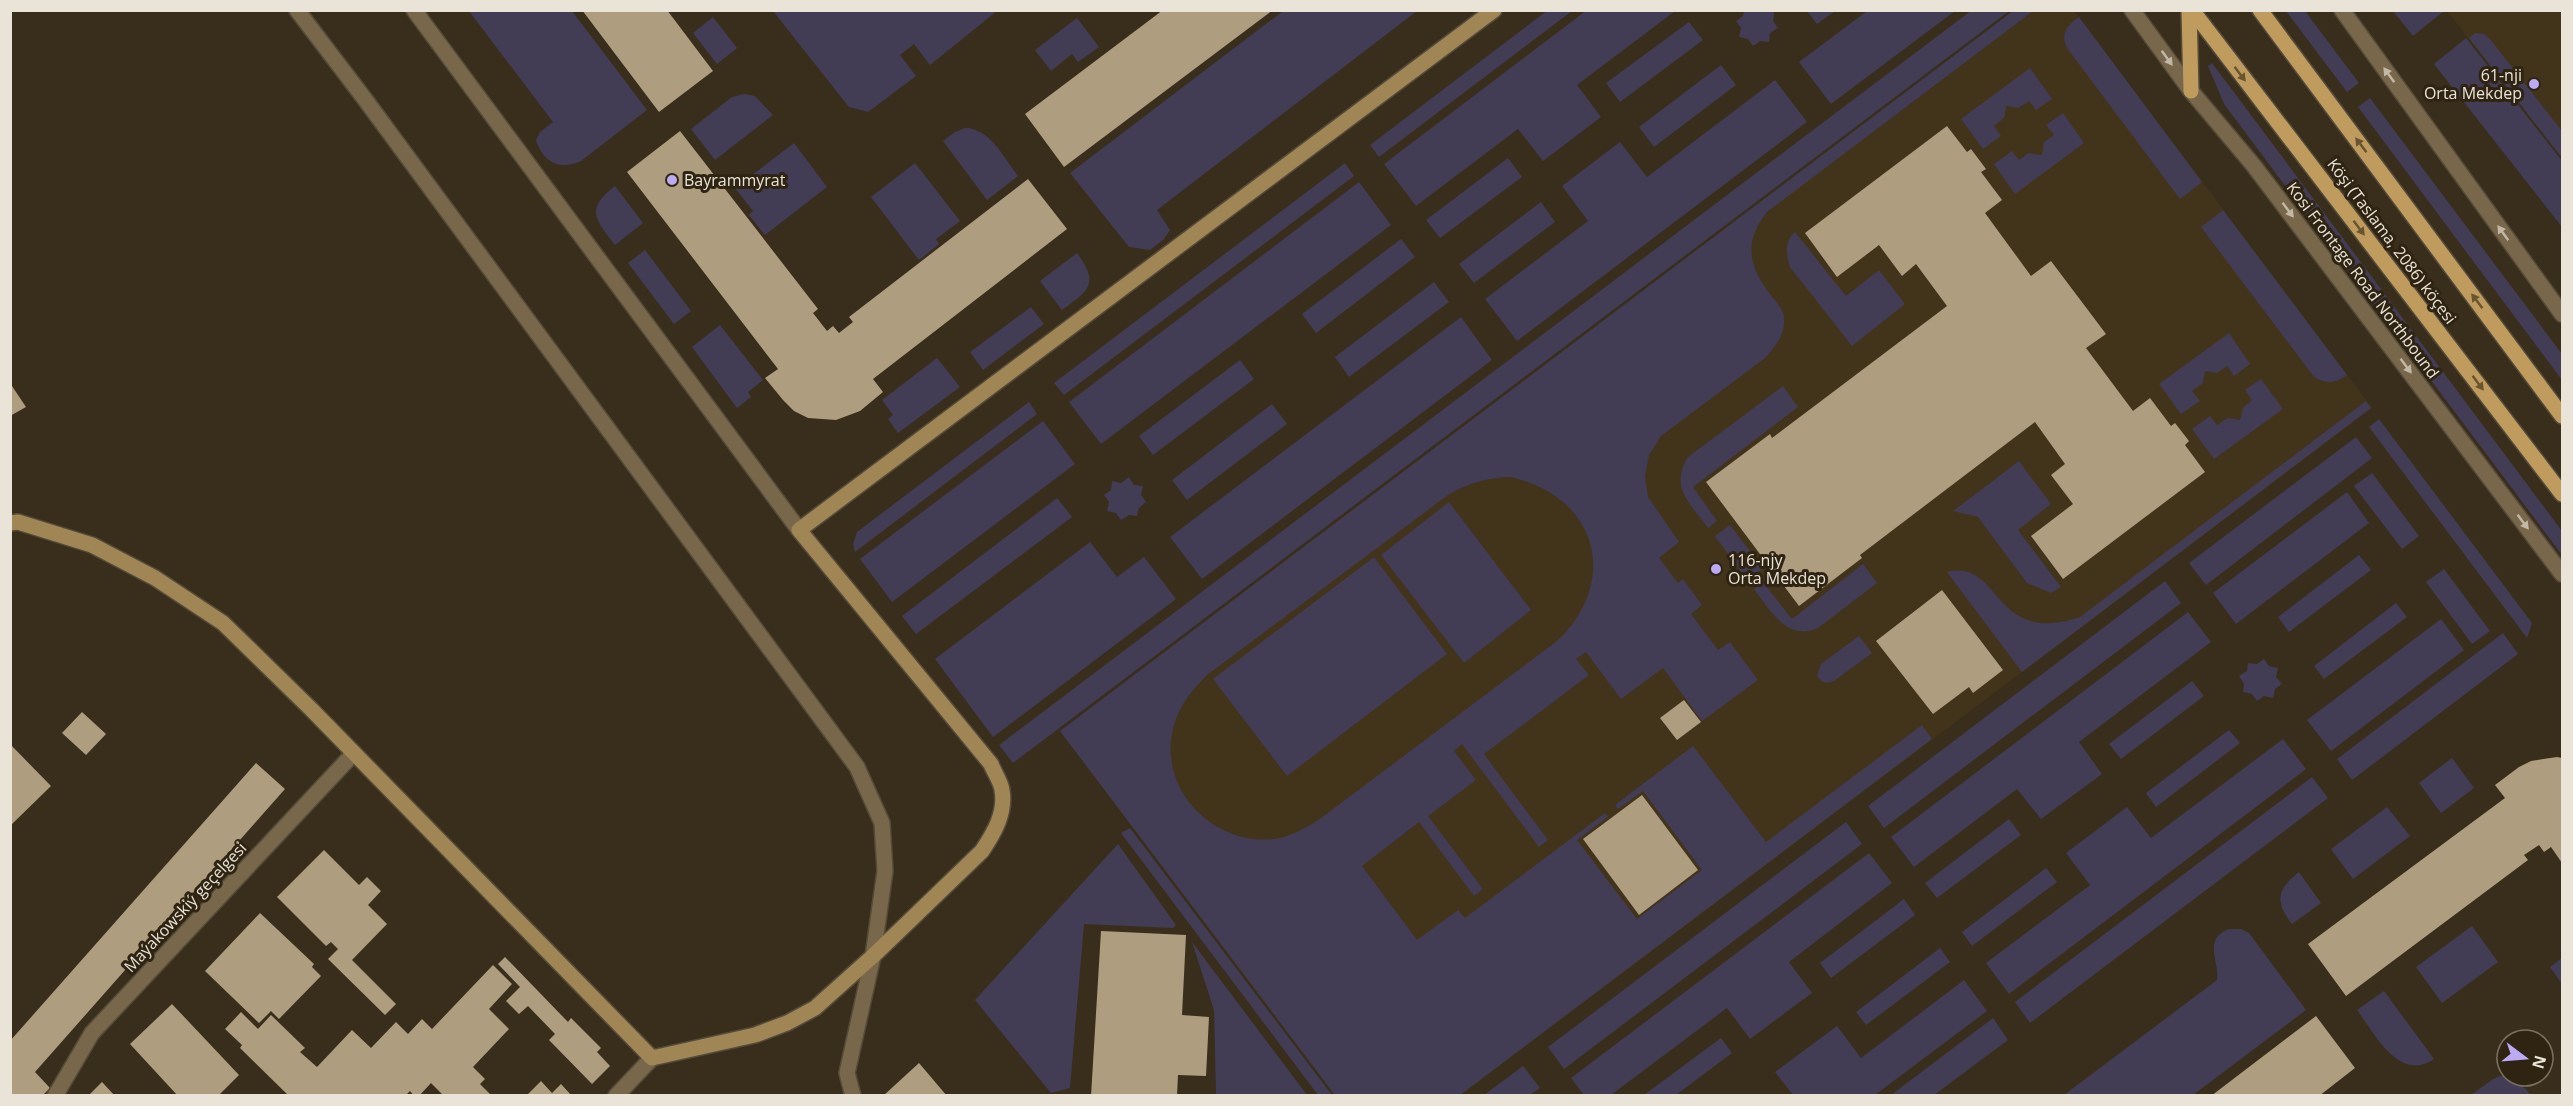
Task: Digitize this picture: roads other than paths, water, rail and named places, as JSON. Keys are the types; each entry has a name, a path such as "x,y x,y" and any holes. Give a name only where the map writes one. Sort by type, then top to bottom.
{"main road":[{"path":"2191,10 2191,91"},
{"name":"Köşi (Taslama, 2086) köçesi","path":"2191,10 2562,494"},
{"name":"Köşi (Taslama, 2086) köçesi","path":"2260,10 2562,416"}],"street":[{"path":"297,10 856,767 882,823 885,872 873,956 847,1073 853,1095"},
{"path":"414,10 799,530 991,764 1002,789 1001,814 993,834 982,851 873,956 815,1008 787,1023 755,1035 651,1058 616,1095"},
{"path":"799,530 1494,10"},
{"name":"Kosi Frontage Road Northbound","path":"2133,10 2191,91 2254,166 2562,574"},
{"path":"2342,10 2562,314"},
{"path":"14,523 92,545 155,578 231,631 354,753 651,1058"},
{"name":"Maýakowskiý geçelgesi","path":"55,1095 92,1032 354,753"}],"place":[{"name":"61-nji Orta Mekdep","path":"2534,84"},
{"name":"Bayrammyrat","path":"672,180"},
{"name":"116-njy Orta Mekdep","path":"1716,569"}]}
